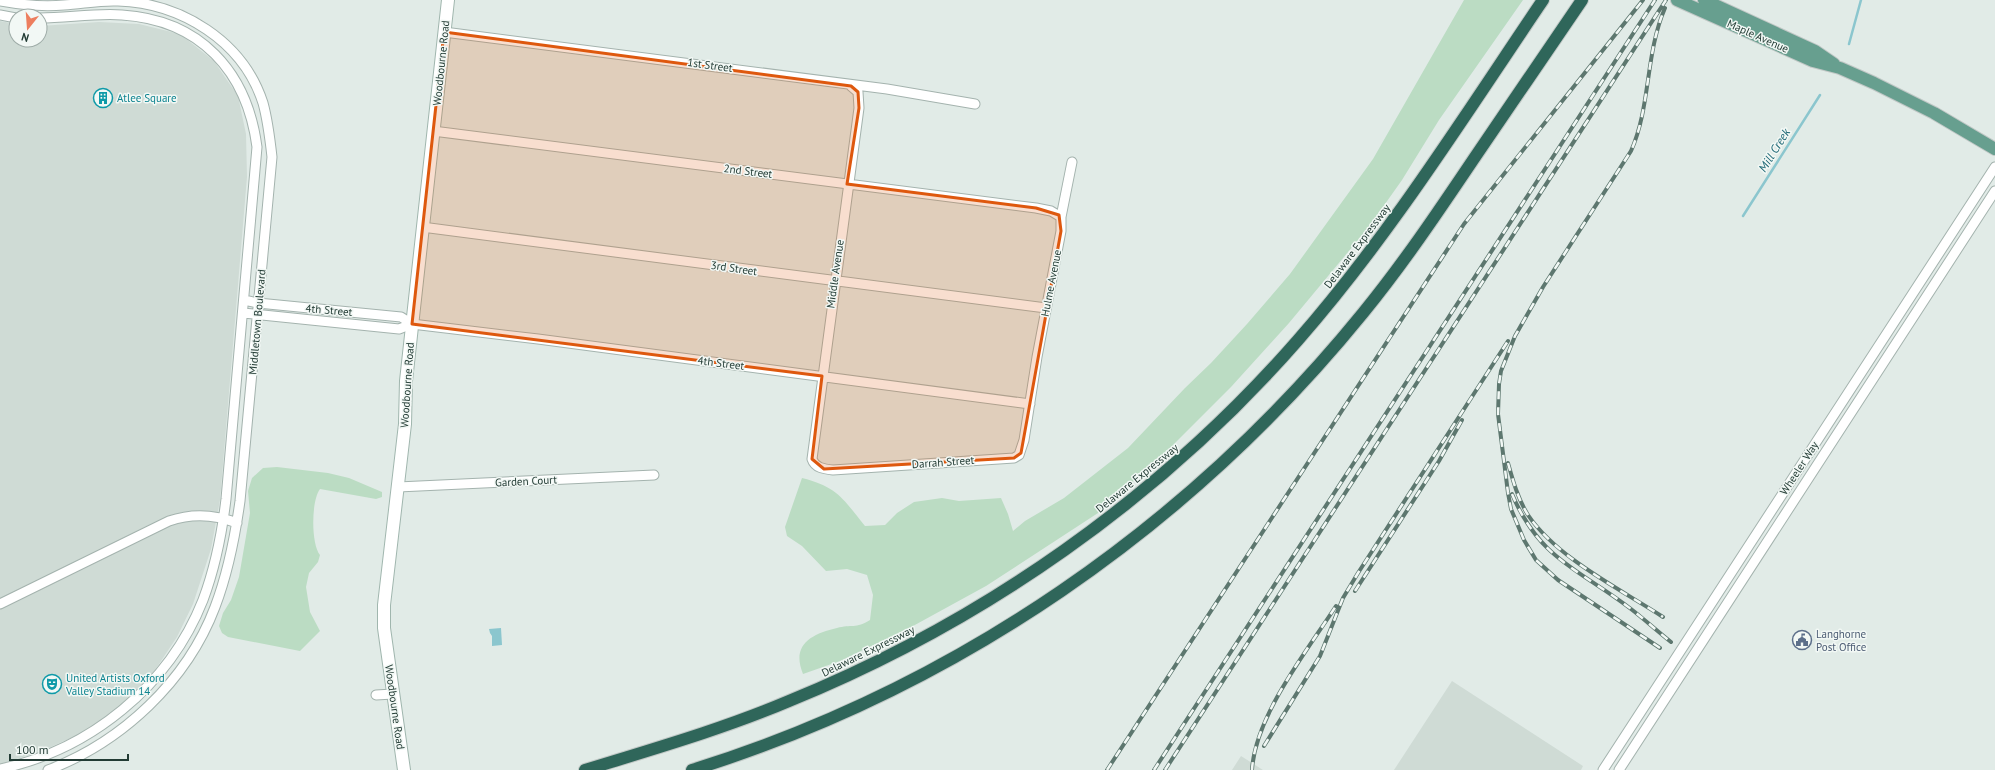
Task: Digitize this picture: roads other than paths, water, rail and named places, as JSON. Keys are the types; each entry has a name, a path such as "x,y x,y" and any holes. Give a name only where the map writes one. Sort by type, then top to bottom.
{"highway":[{"name":"Delaware Expressway","path":"584,770 746,718 809,693 879,661 925,638 993,598 1058,555 1121,508 1198,443 1271,370 1326,308 1387,228 1543,0"},
{"path":"692,770 769,744 854,709 943,664 1020,619 1080,579 1138,536 1181,501 1270,417 1317,366 1366,309 1446,199 1582,0"}],"main road":[{"name":"Woodbourne Road","path":"404,770 384,628 384,613 398,487 422,227 448,0"},
{"name":"Maple Avenue","path":"1677,0 1813,61 1840,68 1874,83 1934,113 1995,150"},
{"name":"Maple Avenue","path":"1704,0 1815,51 1840,68"}],"street":[{"name":"Middletown Boulevard","path":"0,1 36,6 116,0 143,2 172,10 195,22 218,38 229,49 256,88 269,125 272,157 237,523 228,565 215,608 208,624 187,661 166,688 136,718 105,741 81,756 48,770"},
{"name":"Middletown Boulevard","path":"0,769 33,760 72,744 115,716 143,691 175,652 196,614 209,581 224,518 236,404 257,147 255,129 247,102 228,70 214,54 188,33 175,26 154,19 121,14 48,18"},
{"name":"1st Street","path":"444,32 650,57 851,86 887,89 975,104"},
{"name":"Middle Avenue","path":"815,465 812,459 822,376 847,184 859,108 858,92 851,86"},
{"name":"2nd Street","path":"433,131 1036,208 1051,211 1061,217"},
{"name":"Hulme Avenue","path":"1030,404 1061,231 1061,217 1072,162"},
{"name":"Wheeler Way","path":"1603,770 1995,167"},
{"name":"Wheeler Way","path":"1618,770 1995,191"},
{"name":"3rd Street","path":"422,227 1046,308"},
{"name":"4th Street","path":"244,300 258,303 401,317 412,324 1030,404"},
{"name":"4th Street","path":"243,313 399,329 412,324"},
{"name":"Darrah Street","path":"815,465 824,469 833,470 1014,458 1021,453 1030,404"},
{"name":"Garden Court","path":"398,487 654,475"},
{"path":"0,604 169,521 193,515 224,518 237,523"},
{"path":"376,695 393,694"}],"water":[{"path":"501,628 502,645 492,646 492,636 489,629"}],"waterway":[{"name":"Mill Creek","path":"1849,44 1861,0"},
{"name":"Mill Creek","path":"1743,216 1820,95"}],"railway":[{"path":"1107,770 1464,224 1643,0"},
{"path":"1154,770 1655,0"},
{"path":"1165,770 1666,0"},
{"path":"1660,648 1558,580 1536,560 1524,540 1511,509 1498,414 1501,371 1515,336 1543,287 1631,151 1642,116 1654,43 1665,8"},
{"path":"1264,746 1320,656 1343,598 1358,573 1508,341"},
{"path":"1355,591 1439,461 1462,420"},
{"path":"1508,463 1521,503 1540,531 1572,559 1590,572 1663,617"},
{"path":"1512,494 1523,516 1535,534 1548,549 1562,561 1631,609 1671,642"},
{"path":"1252,770 1255,749 1262,728 1272,706 1297,663 1336,606"}],"place":[{"name":"Atlee Square","path":"103,98"},
{"name":"Langhorne Post Office","path":"1802,640"},
{"name":"United Artists Oxford Valley Stadium 14","path":"52,684"}]}
